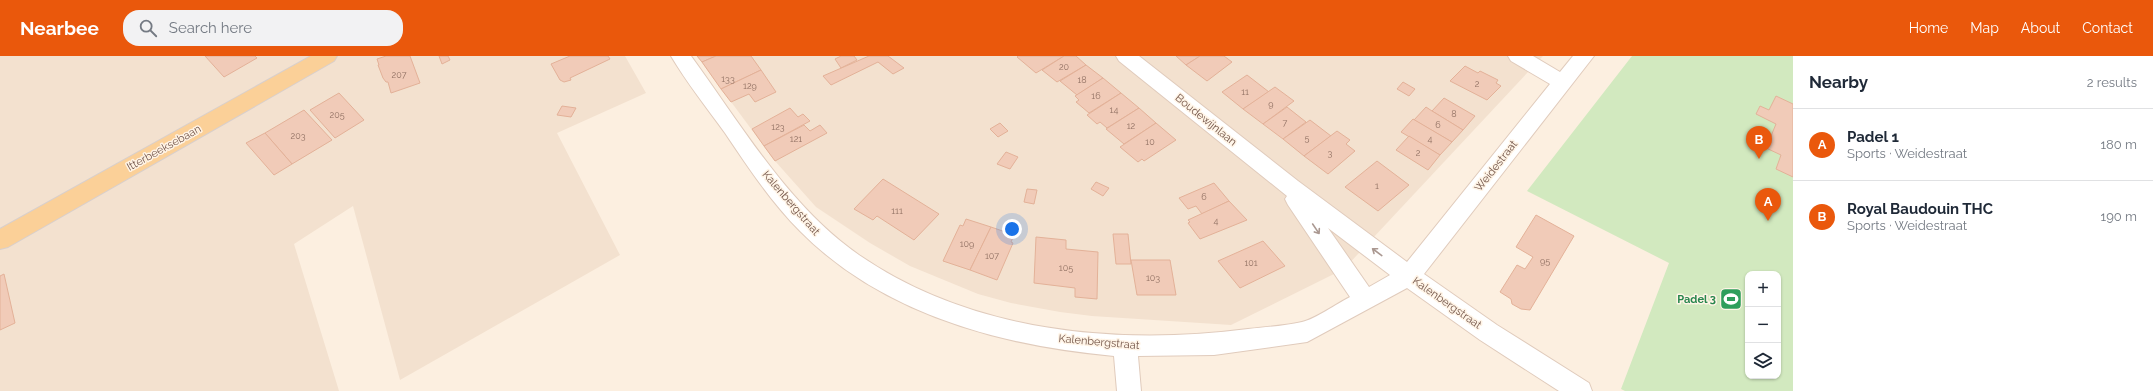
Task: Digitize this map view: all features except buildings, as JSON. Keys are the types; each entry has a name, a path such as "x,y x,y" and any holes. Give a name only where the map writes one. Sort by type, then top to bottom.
{"main road":[{"name":"Itterbeeksebaan","path":"0,240 327,56"}],"street":[{"name":"Kalenbergstraat","path":"681,56 770,180 808,225 850,261 895,288 952,312 989,325 1016,332 1068,341 1125,346 1214,344 1307,332 1409,276 1459,313 1580,391"},
{"name":"Boudewijnlaan","path":"1126,56 1286,185 1409,276"},
{"path":"1518,56 1562,82"},
{"name":"Weidestraat","path":"1409,276 1584,56"},
{"name":"Boudewijnlaan","path":"1286,185 1365,300"},
{"path":"1125,346 1129,391"}],"shaded area":[{"path":"0,56 625,56 646,93 557,133 620,255 400,380 353,206 294,244 339,391 0,391"},
{"path":"697,56 1543,56 1344,269 1231,325 1092,316 1011,303 978,294 910,266 870,243 816,207 775,161"}],"green space":[{"path":"1632,56 1793,56 1793,391 1625,391 1621,389 1669,263 1527,191"}],"place":[{"name":"Royal Baudouin THC","path":"1759,159"},
{"name":"Padel 1","path":"1768,221"},
{"name":"Padel 3","path":"1731,299"}]}
